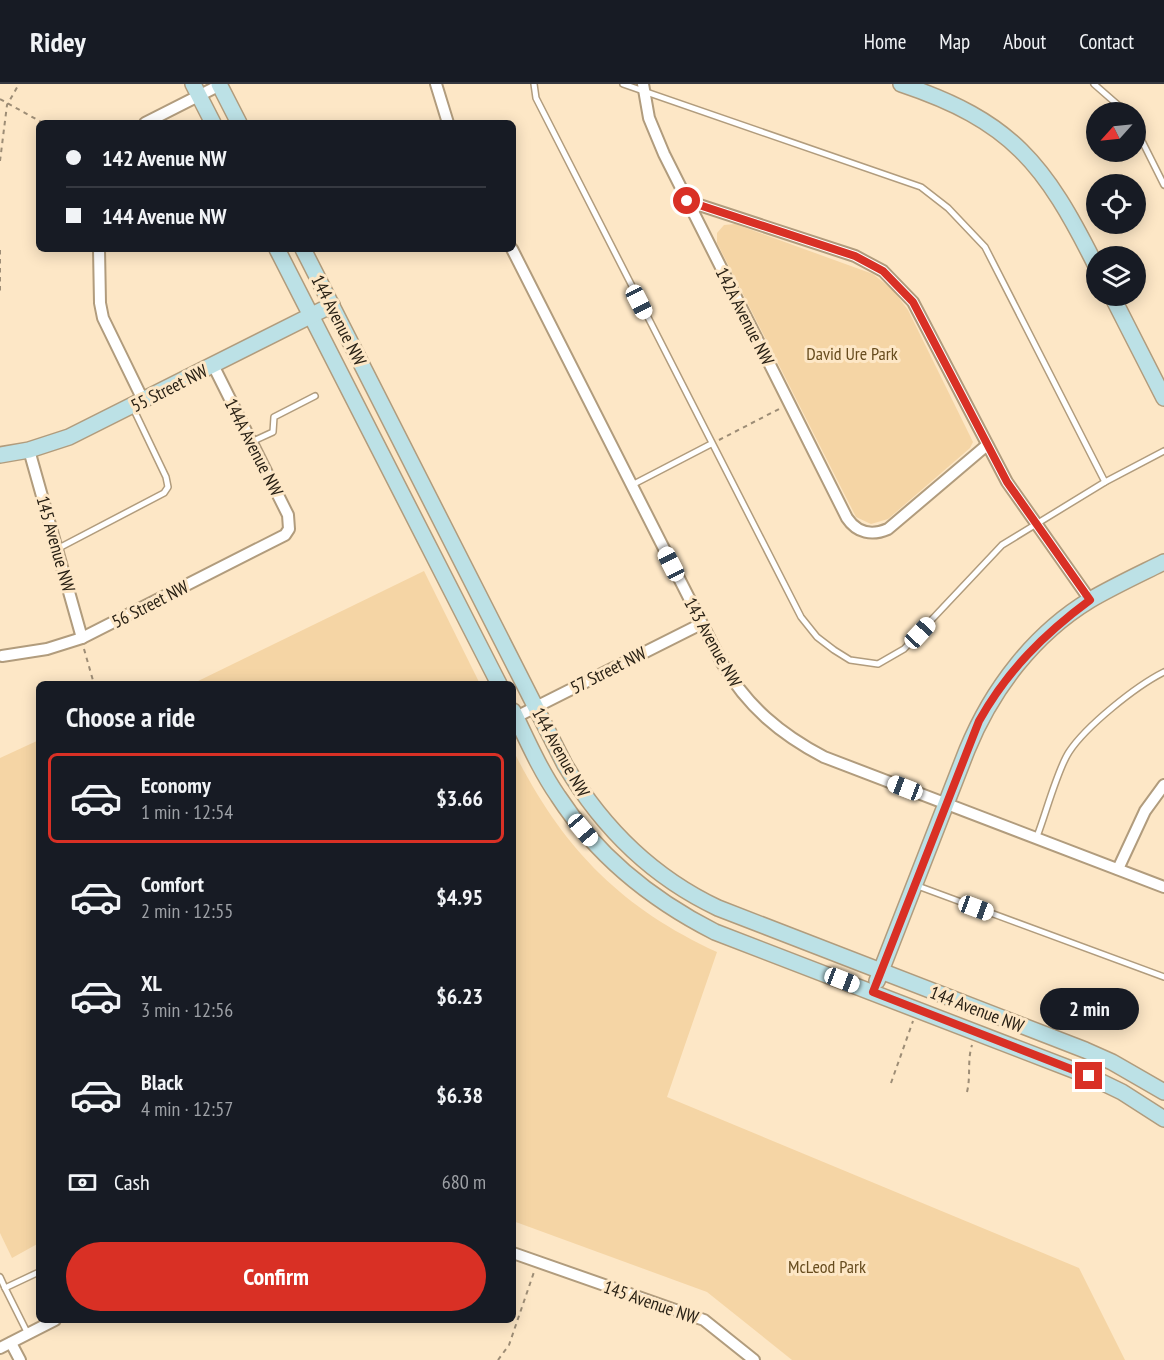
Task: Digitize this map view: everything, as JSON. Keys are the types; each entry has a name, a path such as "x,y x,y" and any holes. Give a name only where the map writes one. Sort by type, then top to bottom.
{"street":[{"path":"150,120 196,90 220,84 238,120"},
{"path":"436,84 447,120"},
{"path":"901,84 957,105 986,122 1018,148 1055,189 1086,247"},
{"name":"142A Avenue NW","path":"643,87 655,136 847,518 859,530 870,533 881,532 895,524 987,445"},
{"path":"196,90 211,120"},
{"path":"687,201 855,256 883,271 905,292 920,312 1010,488 1090,600"},
{"path":"99,252 100,303 103,318 137,403"},
{"name":"144 Avenue NW","path":"279,252 497,681"},
{"name":"144 Avenue NW","path":"305,252 536,707 584,795 621,840 651,867 691,894 718,908 1084,1050 1113,1062 1164,1092"},
{"name":"143 Avenue NW","path":"514,252 701,624 738,688 775,727 824,757 1164,887"},
{"name":"55 Street NW","path":"0,455 29,450 69,437 332,305"},
{"path":"1117,306 1164,398"},
{"name":"144A Avenue NW","path":"213,365 288,515 289,529"},
{"name":"145 Avenue NW","path":"29,450 82,638"},
{"name":"56 Street NW","path":"1,656 47,649 82,638 279,538 289,529"},
{"path":"873,992 973,734 1000,688 1041,639 1090,600 1164,562"},
{"name":"57 Street NW","path":"516,715 701,624"},
{"name":"144 Avenue NW","path":"516,720 571,816 615,864 659,900 715,932 1108,1085 1164,1119"},
{"path":"1118,869 1145,811 1164,785"},
{"name":"145 Avenue NW","path":"516,1254 704,1320 754,1360"},
{"path":"0,1348 48,1323"},
{"path":"11,1342 20,1360"}],"lane":[{"path":"534,84 536,98 801,617 817,637 850,660 878,664 904,649 996,550 1105,482 1164,451"},
{"path":"623,84 643,87 921,187 948,208 985,247 1105,482"},
{"path":"1094,84 1115,102"},
{"path":"1146,149 1164,185"},
{"path":"251,441 273,432 274,417 315,396"},
{"path":"57,549 164,493 168,487 137,403"},
{"path":"632,485 711,444"},
{"path":"1036,839 1069,753 1100,720 1142,684 1164,672"},
{"path":"914,885 1164,977"},
{"path":"5,1288 36,1273"},
{"path":"0,1277 28,1334"}],"path":[{"path":"0,161 7,105 18,84"},
{"path":"0,99 37,120"},
{"path":"0,250 0,293"},
{"path":"711,444 789,403"},
{"path":"82,638 93,681"},
{"path":"891,1083 917,1009"},
{"path":"967,1092 971,1077 969,1055 976,1032"},
{"path":"498,1360 509,1345 537,1263"}],"green space":[{"name":"David Ure Park","path":"735,224 873,274 893,290 908,310 973,442 970,448 888,519 871,524 856,517 717,243 717,233 724,225"},
{"path":"424,571 479,681 198,681"},
{"path":"36,741 36,1245 12,1258 0,1233 0,758"},
{"name":"McLeod Park","path":"516,755 551,816 596,870 622,894 651,915 717,952 667,1097 1079,1268 1125,1360 792,1360 707,1292 516,1222"}],"route":[{"path":"687,201 855,256 883,271 896,283 920,312 1014,494 1090,600 1062,621 1024,656 986,708 967,750 873,992 1089,1076"}]}
